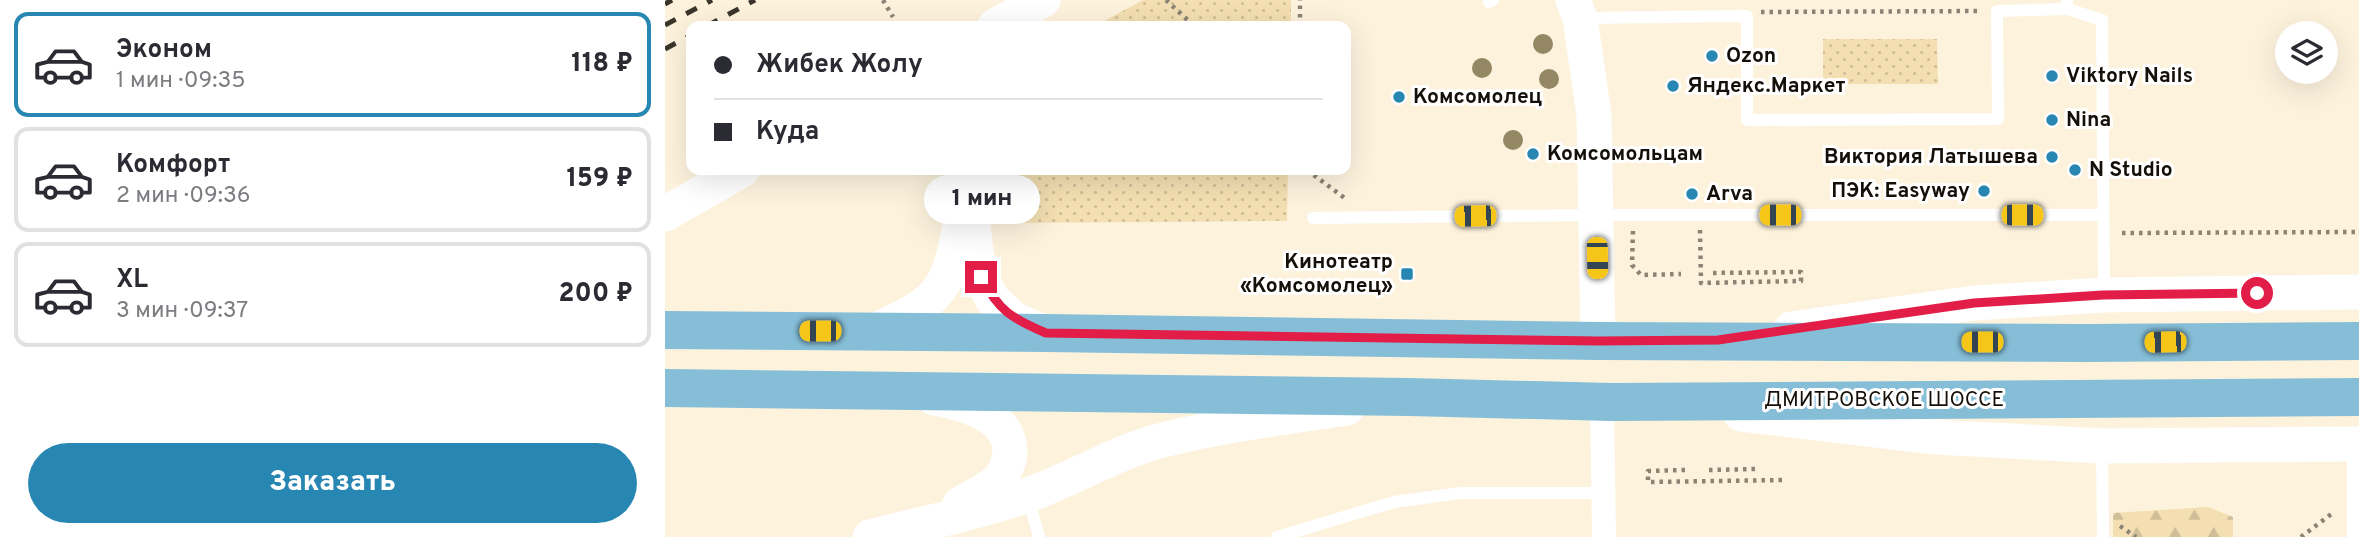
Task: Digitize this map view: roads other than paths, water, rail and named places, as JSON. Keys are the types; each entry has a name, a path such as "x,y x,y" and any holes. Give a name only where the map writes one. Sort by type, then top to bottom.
{"main road":[{"path":"665,330 1598,341 2359,341"},
{"name":"ДМИТРОВСКОЕ ШОССЕ","path":"683,388 1607,402 2359,397"}],"street":[{"path":"1004,21 1043,0"},
{"path":"1576,9 1594,115 1598,341"},
{"path":"665,214 733,175"},
{"path":"873,331 911,315 931,300 947,280 968,176"},
{"path":"968,176 981,277 992,299 1014,320 1046,333"},
{"path":"1718,340 1974,303 2103,295 2359,292"},
{"path":"889,391 947,400 972,407 1003,428 1009,440 1010,455 1006,469 997,481 929,521"},
{"path":"870,537 982,510 1027,495 1107,460 1161,441 1409,397"},
{"path":"1604,537 1607,402 1745,415 1935,438 2102,446 2356,444"}],"lane":[{"path":"1576,9 1747,16 1747,120 1998,119 1997,11 2067,5 2102,19 2103,295"},
{"path":"1313,218 2103,215"},
{"path":"2353,537 2356,444"},
{"path":"2102,446 2103,537"},
{"path":"1277,537 1394,502 1461,493 1604,493"},
{"path":"1027,495 1039,537"}],"railway":[{"path":"665,4 672,0"},
{"path":"665,25 712,0"},
{"path":"716,21 755,0"},
{"path":"665,49 686,38"}],"place":[{"name":"Ozon","path":"1712,56"},
{"name":"Viktory Nails","path":"2052,76"},
{"name":"Яндекс.Маркет","path":"1673,86"},
{"name":"Комсомолец","path":"1399,97"},
{"name":"Nina","path":"2052,120"},
{"name":"Комсомольцам","path":"1533,154"},
{"name":"Виктория Латышева","path":"2052,157"},
{"name":"N Studio","path":"2075,170"},
{"name":"ПЭК: Easyway","path":"1984,191"},
{"name":"Arva","path":"1692,194"},
{"name":"Кинотеатр «Комсомолец»","path":"1407,274"}]}
